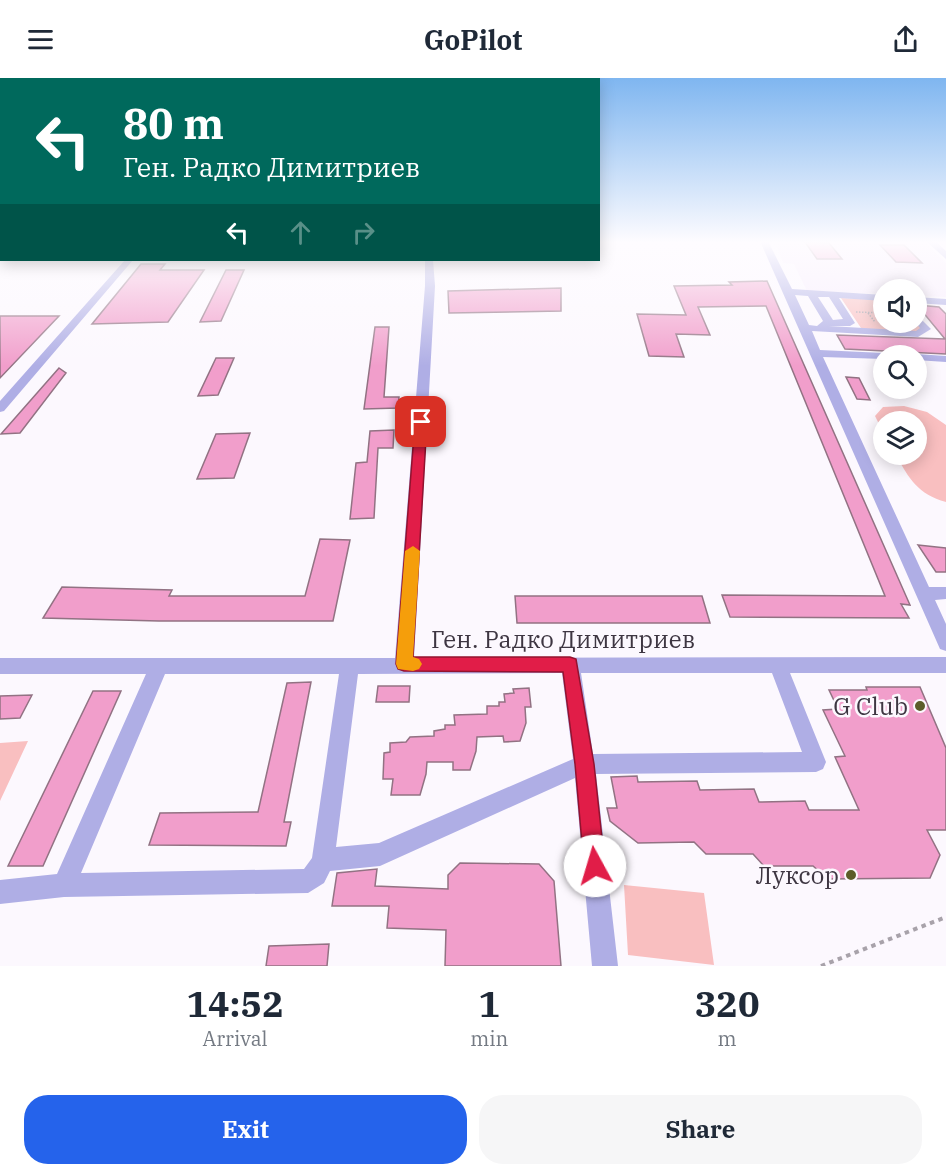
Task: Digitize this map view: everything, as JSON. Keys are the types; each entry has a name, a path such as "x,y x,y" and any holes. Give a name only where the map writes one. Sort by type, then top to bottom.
{"street":[{"path":"0,408 109,282"},
{"path":"404,664 430,282"},
{"path":"784,282 946,644"},
{"path":"789,292 873,297"},
{"path":"812,294 827,325"},
{"path":"805,328 850,323 832,295"},
{"path":"927,301 946,302"},
{"path":"827,325 873,330"},
{"path":"816,353 873,356"},
{"path":"927,358 946,359"},
{"path":"922,594 946,593"},
{"path":"64,885 160,664"},
{"name":"Ген. Радко Димитриев","path":"0,666 160,664 946,665"},
{"path":"0,892 64,885 308,881 316,875 323,861 350,664"},
{"path":"570,664 584,764 605,966"},
{"path":"323,861 381,854 584,764 816,762 778,665"}],"path":[{"path":"843,311 873,312"},
{"path":"821,966 946,917"}],"shaded area":[{"path":"803,282 873,282 873,294 807,291"},
{"path":"927,282 946,282 946,297 927,296"},
{"path":"841,298 873,300 873,332 863,331"},
{"path":"904,406 923,411 879,411 883,407"},
{"path":"927,412 946,425 946,502 921,490 902,465 927,465"},
{"path":"28,741 0,801 0,743"},
{"path":"624,885 704,893 714,965 628,955"}],"building":[{"path":"126,282 195,282 168,322 92,324"},
{"path":"220,282 238,282 221,321 200,322"},
{"path":"729,282 768,282 910,605 901,604 909,618 730,617 722,595 885,596 766,306 698,307 710,335 676,334 684,357 649,356 637,314 686,315 674,286 732,285"},
{"path":"561,288 561,311 449,313 448,291"},
{"path":"927,306 939,307 946,314 946,354 927,353 927,345 873,345 873,350 845,349 837,335 945,339 927,317"},
{"path":"0,316 59,316 0,378"},
{"path":"375,327 389,327 384,397 399,397 398,408 364,409"},
{"path":"216,358 234,358 218,395 198,396"},
{"path":"59,368 66,373 20,433 1,434"},
{"path":"846,377 859,378 870,400 857,399"},
{"path":"394,430 393,448 378,448 374,518 350,519 356,463 367,462 370,431"},
{"path":"250,433 234,478 197,479 216,434"},
{"path":"320,539 350,540 333,621 43,618 62,587 172,590 169,596 305,596"},
{"path":"918,545 946,548 946,572 936,572"},
{"path":"515,596 702,596 710,623 517,623"},
{"path":"311,682 284,822 291,822 286,846 149,845 160,813 258,812 287,683"},
{"path":"378,686 410,686 409,702 376,702"},
{"path":"866,687 920,687 946,748 946,830 927,830 940,855 930,878 828,879 813,866 764,866 753,854 706,854 694,842 638,843 610,821 607,808 617,808 611,777 637,776 638,782 697,781 700,790 754,789 759,802 805,801 809,810 859,810 835,757 845,756 823,710 838,709 829,690 867,690"},
{"path":"529,688 531,707 525,707 526,723 520,741 504,742 503,736 477,737 476,751 470,770 453,770 453,762 427,762 420,795 391,795 393,779 383,779 384,753 390,752 390,743 406,742 410,737 434,736 434,731 445,729 445,725 455,725 454,715 487,714 487,706 499,706 499,702 505,702 504,694 514,693 513,689"},
{"path":"93,691 121,691 43,866 8,866"},
{"path":"32,695 20,718 0,719 0,696"},
{"path":"460,863 539,864 554,881 561,966 445,966 446,930 387,928 389,906 332,906 337,873 377,869 375,886 448,889 448,875"},
{"path":"329,944 327,966 266,966 269,946"}],"slow traffic":[{"path":"413,551 404,664 413,664"}],"place":[{"name":"G Club","path":"920,706"},
{"name":"Луксор","path":"851,875"}],"route":[{"path":"421,422 404,664 570,664 595,866"}]}
